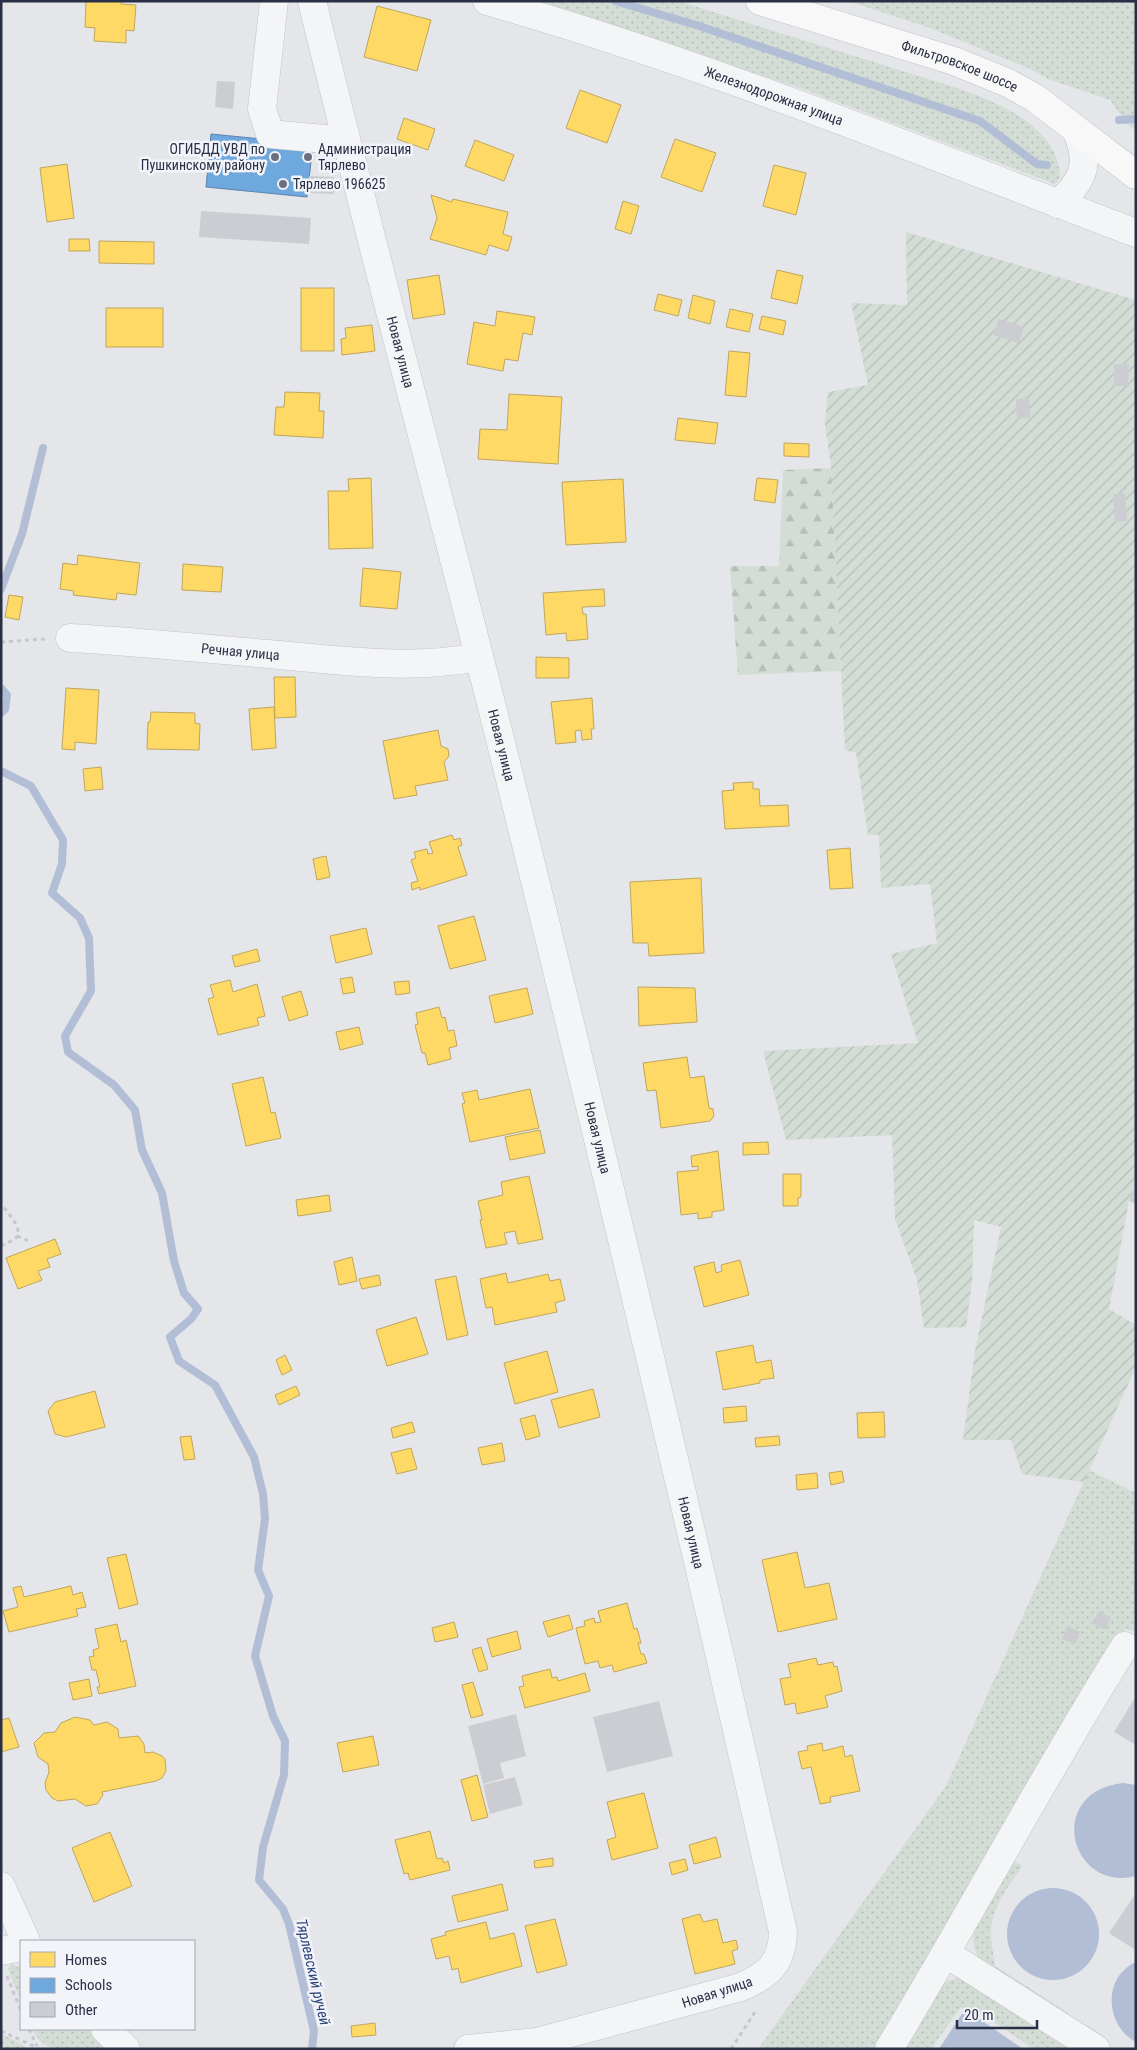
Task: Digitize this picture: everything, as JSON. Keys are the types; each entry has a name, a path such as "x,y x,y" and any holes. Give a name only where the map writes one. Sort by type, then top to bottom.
{"main road":[{"name":"Фильтровское шоссе","path":"760,1 954,61 1008,83 1035,98 1136,174"}],"street":[{"path":"274,1 262,109 270,134 346,141"},
{"name":"Новая улица","path":"312,1 577,1051 783,1932 781,1951 769,1971 757,1980 741,1987 537,2042 468,2049"},
{"name":"Железнодорожная улица","path":"487,1 716,73 1136,233"},
{"path":"1058,204 1073,190 1081,176 1084,161 1082,145 1076,130"},
{"name":"Речная улица","path":"70,638 149,643 385,665 446,663 479,657"},
{"path":"889,2049 947,1954 1084,1711 1125,1646"},
{"path":"1,1886 26,1940"},
{"path":"3,1961 20,1948"},
{"path":"947,1954 1096,2049"},
{"path":"107,2030 126,2049"}],"path":[{"path":"1,642 70,638"},
{"path":"2,1204 18,1228 17,1236"},
{"path":"17,1236 31,1242"},
{"path":"1,1246 17,1236"},
{"path":"3,1961 20,2007"},
{"path":"1,2030 38,2048"},
{"path":"29,2030 38,2048"}],"green space":[{"path":"536,1 678,1 954,87 1005,108 1037,130 1049,143 1057,159 1060,177 1055,184 800,88"},
{"path":"848,1 1134,1 1136,2 1136,131 1128,125 1110,100 1048,79 1028,68 930,28"},
{"path":"906,232 1136,300 1136,1183 1129,1201 1109,1309 1136,1325 1136,1367 1084,1482 1022,1474 1011,1440 963,1440 975,1351 1001,1227 974,1220 972,1281 966,1327 924,1328 917,1280 895,1219 892,1135 786,1140 763,1051 918,1043 891,954 937,943 930,884 881,888 879,835 868,835 856,753 845,750 831,468 825,424 828,392 868,385 851,303 907,305"},
{"path":"831,468 841,671 738,675 730,566 779,566 783,470"},
{"path":"1089,1470 1136,1493 1136,1630 1125,1629 1121,1636 1117,1635 1066,1721 880,2049 758,2049 946,1786"},
{"path":"1014,1862 1022,1867 1001,1899 991,1925 995,1966 1068,2013 1067,2015 1092,2028 1109,2042 1111,2047 979,1959 973,1940 976,1925 1010,1864"},
{"path":"12,1963 20,1968 20,1999 8,1969"},
{"path":"962,1977 1078,2049 1034,2049 973,2008 960,2008 931,2049 900,2049 936,1989 947,1981"},
{"path":"33,2030 93,2030 112,2049 52,2049 39,2040"},
{"path":"1,2034 22,2044 27,2049 1,2049"}],"water":[{"path":"1123,1783 1136,1785 1136,1876 1113,1877 1095,1870 1082,1856 1075,1839 1075,1821 1082,1804 1098,1790"},
{"path":"1053,1888 1071,1892 1085,1902 1095,1916 1099,1934 1095,1952 1085,1966 1071,1976 1053,1980 1035,1976 1021,1966 1011,1952 1007,1934 1011,1916 1021,1902 1035,1892"},
{"path":"1136,1962 1136,2042 1126,2035 1118,2025 1113,2014 1112,2002 1113,1990 1117,1979 1125,1969"},
{"path":"965,2009 1023,2049 939,2049"}],"building: Homes":[{"path":"86,1 122,1 121,4 136,5 134,31 126,30 126,43 94,41 95,28 85,27"},
{"path":"377,6 431,20 417,71 364,57"},
{"path":"580,90 621,105 607,143 566,128"},
{"path":"404,118 435,129 428,150 397,139"},
{"path":"675,139 716,153 702,192 661,177"},
{"path":"475,140 514,155 504,181 465,166"},
{"path":"67,164 74,218 47,222 40,168"},
{"path":"774,165 806,173 796,215 763,206"},
{"path":"431,195 452,202 453,199 508,212 503,234 512,237 508,251 489,245 486,255 430,239 437,218"},
{"path":"623,201 639,206 631,234 615,229"},
{"path":"69,239 89,239 90,251 69,251"},
{"path":"99,241 154,242 154,264 99,263"},
{"path":"777,270 803,276 797,304 771,298"},
{"path":"439,275 445,314 413,319 407,280"},
{"path":"301,288 334,288 334,351 301,351"},
{"path":"658,294 682,300 678,316 654,310"},
{"path":"693,295 715,301 710,324 688,318"},
{"path":"106,308 163,308 163,347 106,347"},
{"path":"730,309 753,314 749,332 726,327"},
{"path":"497,311 535,317 532,335 523,333 518,361 505,359 503,371 467,364 474,322 495,326"},
{"path":"762,316 786,321 783,335 759,329"},
{"path":"372,325 375,351 342,355 341,339 346,338 345,328"},
{"path":"729,351 750,353 746,397 725,395"},
{"path":"285,392 320,393 319,411 324,411 323,438 274,435 276,407 284,407"},
{"path":"509,394 562,397 558,464 478,459 480,429 507,430"},
{"path":"678,418 718,423 715,444 675,440"},
{"path":"784,443 809,444 809,457 784,456"},
{"path":"371,478 373,548 329,549 328,491 349,491 348,479"},
{"path":"757,478 778,480 775,503 754,500"},
{"path":"623,479 626,542 566,545 562,482"},
{"path":"78,555 140,563 136,595 117,593 116,600 73,595 74,591 60,589 63,563 77,565"},
{"path":"183,564 223,567 221,592 182,590"},
{"path":"363,568 401,572 397,609 360,606"},
{"path":"604,589 605,606 582,607 583,614 586,614 588,639 567,641 566,633 546,635 543,593"},
{"path":"9,595 23,597 19,620 5,617"},
{"path":"536,657 569,658 569,678 536,678"},
{"path":"274,677 295,677 296,717 275,718"},
{"path":"66,688 99,690 96,744 75,742 75,750 62,749"},
{"path":"592,698 594,729 591,729 592,739 582,740 581,730 575,731 576,742 556,744 551,702"},
{"path":"274,707 276,748 252,750 249,709"},
{"path":"151,712 195,713 195,723 200,724 199,750 147,749 148,722 150,722"},
{"path":"438,730 441,746 448,749 449,756 444,762 448,780 415,786 417,795 394,799 383,741"},
{"path":"101,767 103,789 85,791 83,769"},
{"path":"753,782 753,789 759,789 760,806 788,805 789,826 725,829 722,791 734,790 733,783"},
{"path":"452,835 454,840 460,838 462,845 458,847 467,875 420,890 420,887 412,890 411,883 418,881 411,860 416,858 414,852 427,849 428,854 433,853 429,842"},
{"path":"850,848 853,888 830,889 827,850"},
{"path":"326,856 330,877 317,880 313,859"},
{"path":"701,878 704,953 649,956 648,943 633,943 630,882"},
{"path":"474,916 486,960 450,969 438,926"},
{"path":"366,928 372,954 336,963 330,936"},
{"path":"257,949 260,961 235,967 232,956"},
{"path":"352,977 355,992 343,994 340,979"},
{"path":"230,980 233,992 257,984 265,1016 257,1018 259,1025 218,1035 208,999 214,997 210,985"},
{"path":"409,981 410,993 396,995 394,982"},
{"path":"638,987 695,988 697,1022 639,1026"},
{"path":"527,988 533,1014 495,1023 489,996"},
{"path":"301,991 308,1015 289,1021 282,997"},
{"path":"439,1007 442,1018 445,1017 448,1031 454,1030 457,1046 449,1048 451,1059 428,1065 425,1053 422,1053 415,1025 418,1024 416,1013"},
{"path":"359,1027 363,1044 340,1050 336,1032"},
{"path":"687,1057 690,1078 704,1076 709,1108 713,1109 714,1116 710,1121 661,1128 656,1090 647,1091 643,1063"},
{"path":"263,1077 271,1113 275,1112 281,1138 246,1146 232,1084"},
{"path":"530,1089 539,1128 470,1142 462,1104 465,1103 462,1093 477,1090 479,1100"},
{"path":"540,1130 545,1153 510,1160 505,1137"},
{"path":"768,1142 769,1154 743,1155 743,1143"},
{"path":"718,1151 724,1210 712,1212 712,1217 698,1219 698,1213 681,1215 677,1172 698,1170 698,1166 692,1167 691,1156"},
{"path":"783,1174 801,1174 801,1197 798,1198 798,1206 783,1206"},
{"path":"529,1176 543,1239 518,1244 515,1231 504,1233 507,1244 486,1248 478,1201 503,1195 501,1182"},
{"path":"329,1195 331,1211 298,1216 296,1200"},
{"path":"55,1239 61,1254 47,1259 50,1267 38,1271 42,1280 18,1289 6,1258"},
{"path":"352,1257 357,1281 339,1285 334,1262"},
{"path":"740,1260 749,1295 704,1307 694,1267 714,1262 716,1273 722,1271 721,1265"},
{"path":"506,1273 508,1283 548,1274 550,1281 560,1279 565,1300 555,1303 557,1312 495,1325 492,1307 486,1308 480,1279"},
{"path":"379,1275 381,1285 362,1289 359,1279"},
{"path":"456,1276 468,1335 447,1340 435,1280"},
{"path":"416,1317 428,1354 387,1366 376,1330"},
{"path":"753,1345 756,1363 771,1360 774,1378 760,1380 760,1383 723,1390 716,1352"},
{"path":"547,1351 558,1392 515,1404 504,1363"},
{"path":"285,1355 292,1370 282,1375 276,1360"},
{"path":"296,1386 300,1395 279,1405 275,1395"},
{"path":"593,1389 600,1417 559,1428 551,1400"},
{"path":"95,1391 105,1427 66,1437 55,1434 48,1411 55,1402"},
{"path":"746,1406 747,1421 724,1423 723,1408"},
{"path":"884,1412 885,1437 858,1438 857,1413"},
{"path":"535,1415 540,1436 526,1440 520,1419"},
{"path":"412,1422 415,1432 393,1438 391,1428"},
{"path":"191,1436 195,1459 184,1460 180,1437"},
{"path":"779,1436 780,1445 756,1447 755,1438"},
{"path":"502,1443 505,1461 482,1465 478,1448"},
{"path":"411,1448 417,1469 397,1474 391,1453"},
{"path":"842,1471 844,1482 831,1485 829,1473"},
{"path":"817,1473 818,1488 797,1490 796,1475"},
{"path":"797,1552 805,1588 829,1583 837,1619 778,1632 762,1560"},
{"path":"126,1554 138,1604 119,1609 107,1558"},
{"path":"21,1586 24,1597 71,1586 73,1595 82,1592 86,1607 76,1609 78,1616 9,1632 3,1611 18,1607 13,1588"},
{"path":"627,1603 634,1629 637,1628 641,1643 638,1643 641,1654 644,1654 647,1663 614,1672 612,1665 600,1668 598,1661 585,1664 576,1628 585,1626 584,1621 594,1618 595,1623 601,1622 598,1611"},
{"path":"569,1615 573,1629 548,1637 543,1622"},
{"path":"454,1622 458,1637 435,1642 432,1628"},
{"path":"117,1624 121,1642 126,1640 136,1686 99,1694 97,1687 100,1687 96,1670 92,1670 89,1657 94,1656 93,1650 99,1648 95,1629"},
{"path":"517,1631 521,1649 492,1657 487,1639"},
{"path":"481,1647 488,1669 479,1672 472,1650"},
{"path":"816,1658 818,1665 833,1662 834,1667 837,1666 842,1691 825,1696 828,1707 797,1714 795,1703 785,1705 780,1679 791,1677 788,1664"},
{"path":"550,1669 552,1678 557,1677 558,1681 585,1673 590,1691 525,1708 519,1687 524,1686 522,1676"},
{"path":"89,1679 92,1696 73,1700 69,1683"},
{"path":"473,1682 483,1715 471,1718 462,1685"},
{"path":"75,1717 90,1720 94,1725 107,1722 118,1729 119,1738 138,1736 144,1744 145,1753 153,1752 165,1759 166,1771 162,1778 156,1781 102,1792 103,1795 97,1804 86,1806 75,1799 58,1801 52,1798 46,1790 45,1783 49,1772 48,1764 38,1757 34,1743 44,1733 55,1732 61,1723"},
{"path":"9,1718 19,1747 1,1752 1,1720"},
{"path":"373,1736 379,1765 343,1772 337,1743"},
{"path":"822,1743 823,1751 843,1746 845,1757 852,1755 860,1791 830,1797 831,1802 820,1804 811,1767 802,1769 798,1752 808,1750 807,1746"},
{"path":"477,1775 488,1817 472,1821 461,1780"},
{"path":"644,1793 658,1848 612,1860 607,1840 616,1837 607,1802"},
{"path":"430,1831 437,1859 442,1858 444,1863 448,1861 450,1870 410,1880 408,1873 404,1874 395,1840"},
{"path":"110,1832 132,1886 94,1902 72,1848"},
{"path":"716,1837 721,1857 694,1864 689,1845"},
{"path":"553,1858 553,1866 535,1868 534,1861"},
{"path":"685,1859 688,1870 672,1875 669,1863"},
{"path":"502,1884 508,1910 458,1922 452,1896"},
{"path":"700,1914 703,1922 717,1919 723,1943 736,1940 738,1949 732,1951 735,1964 695,1974 682,1919"},
{"path":"555,1919 567,1965 537,1973 525,1926"},
{"path":"486,1922 490,1939 514,1933 522,1966 461,1983 458,1968 452,1970 449,1956 436,1959 431,1939 446,1935 445,1932"},
{"path":"375,2023 376,2035 352,2037 351,2026"}],"building: Schools":[{"path":"211,134 313,144 307,197 206,187"}],"building: Other":[{"path":"217,81 235,82 233,109 215,107"},
{"path":"309,176 334,177 334,194 308,193"},
{"path":"201,211 311,218 309,244 199,237"},
{"path":"999,319 1024,327 1019,343 993,335"},
{"path":"1114,364 1129,364 1128,386 1114,386"},
{"path":"1029,398 1030,418 1017,419 1016,399"},
{"path":"1125,493 1127,521 1115,522 1113,494"},
{"path":"1136,1183 1136,1204 1129,1201"},
{"path":"1099,1611 1111,1618 1105,1630 1092,1623"},
{"path":"1068,1626 1080,1632 1075,1644 1062,1639"},
{"path":"1136,1696 1136,1745 1114,1732"},
{"path":"659,1701 673,1756 607,1772 593,1717"},
{"path":"516,1714 526,1756 500,1763 504,1778 483,1784 468,1726"},
{"path":"515,1777 523,1805 490,1814 483,1785"},
{"path":"1136,1893 1136,1945 1134,1949 1109,1933"}],"waterway":[{"path":"615,1 696,25 980,121 1037,164 1047,165"},
{"path":"1119,120 1136,119"},
{"path":"1,589 22,534 43,448"},
{"name":"Тярлевский ручей","path":"1,688 7,695 5,709 1,713"},
{"name":"Тярлевский ручей","path":"1,771 31,786 63,840 62,864 52,893 80,918 89,938 91,991 65,1036 68,1052 114,1085 135,1110 142,1150 162,1193 174,1261 184,1293 198,1309 191,1319 170,1337 179,1361 215,1385 254,1457 263,1494 265,1519 258,1570 269,1596 255,1656 273,1716 285,1741 284,1775 263,1847 259,1880 283,1909 289,1924 314,2031 312,2049"}],"place":[{"name":"ОГИБДД УВД по Пушкинскому району","path":"275,157"},
{"name":"Администрация Тярлево","path":"308,157"},
{"name":"Тярлево 196625","path":"283,184"}]}
